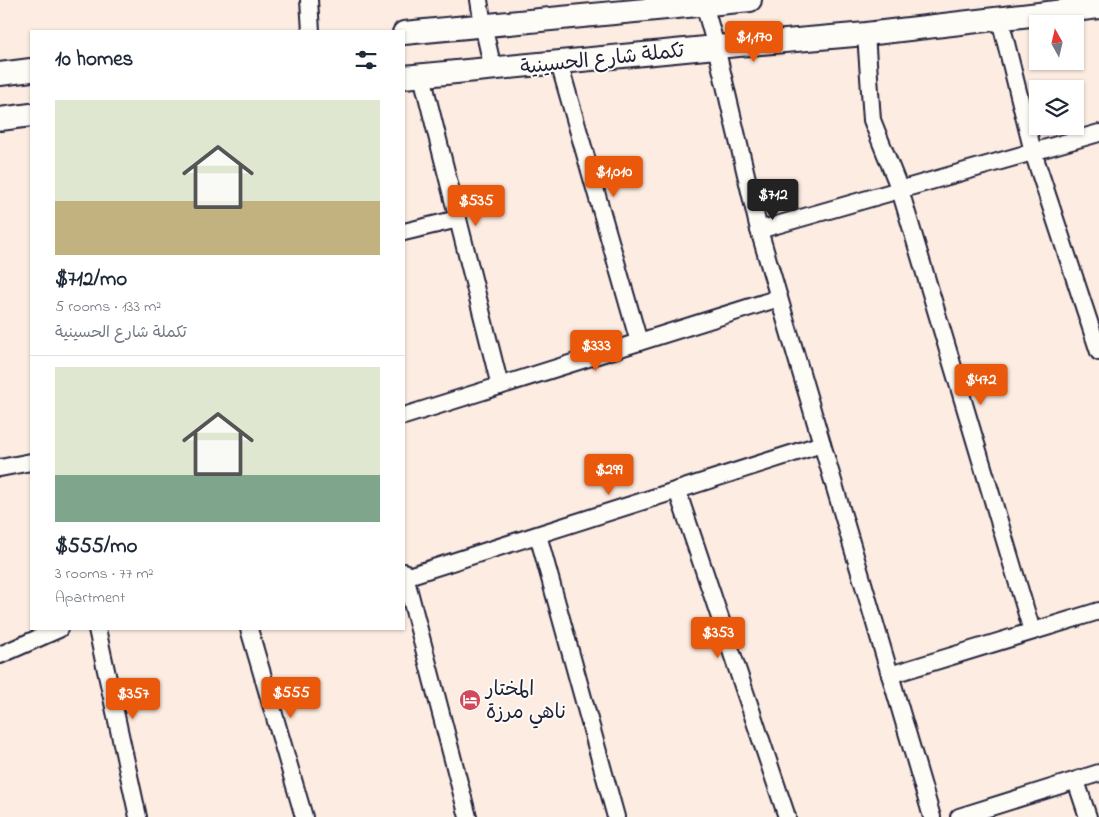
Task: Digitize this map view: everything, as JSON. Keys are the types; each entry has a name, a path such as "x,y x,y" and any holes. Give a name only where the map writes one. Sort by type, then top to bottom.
{"street":[{"path":"309,0 311,30"},
{"path":"479,0 493,69"},
{"path":"405,32 750,0"},
{"path":"704,4 759,230 932,817"},
{"name":"تكملة شارع الحسينية","path":"413,76 866,34 1099,7"},
{"path":"1000,19 1033,152 1099,352"},
{"path":"866,34 872,120 900,190 1032,631"},
{"path":"559,63 640,342"},
{"path":"0,74 30,70"},
{"path":"413,76 458,220 500,386"},
{"path":"0,119 30,115"},
{"path":"759,230 1099,133"},
{"path":"405,232 458,220"},
{"path":"405,416 779,298"},
{"path":"468,817 405,574 538,535 822,444"},
{"path":"0,468 30,462"},
{"path":"677,490 787,817"},
{"path":"538,535 616,817"},
{"path":"890,675 1099,611"},
{"path":"0,654 57,630"},
{"path":"97,630 138,817"},
{"path":"249,630 304,817"},
{"path":"959,817 1099,773"},
{"path":"1076,781 1088,817"}],"place":[{"name":"المختار ناهي مرزة","path":"470,700"}]}
